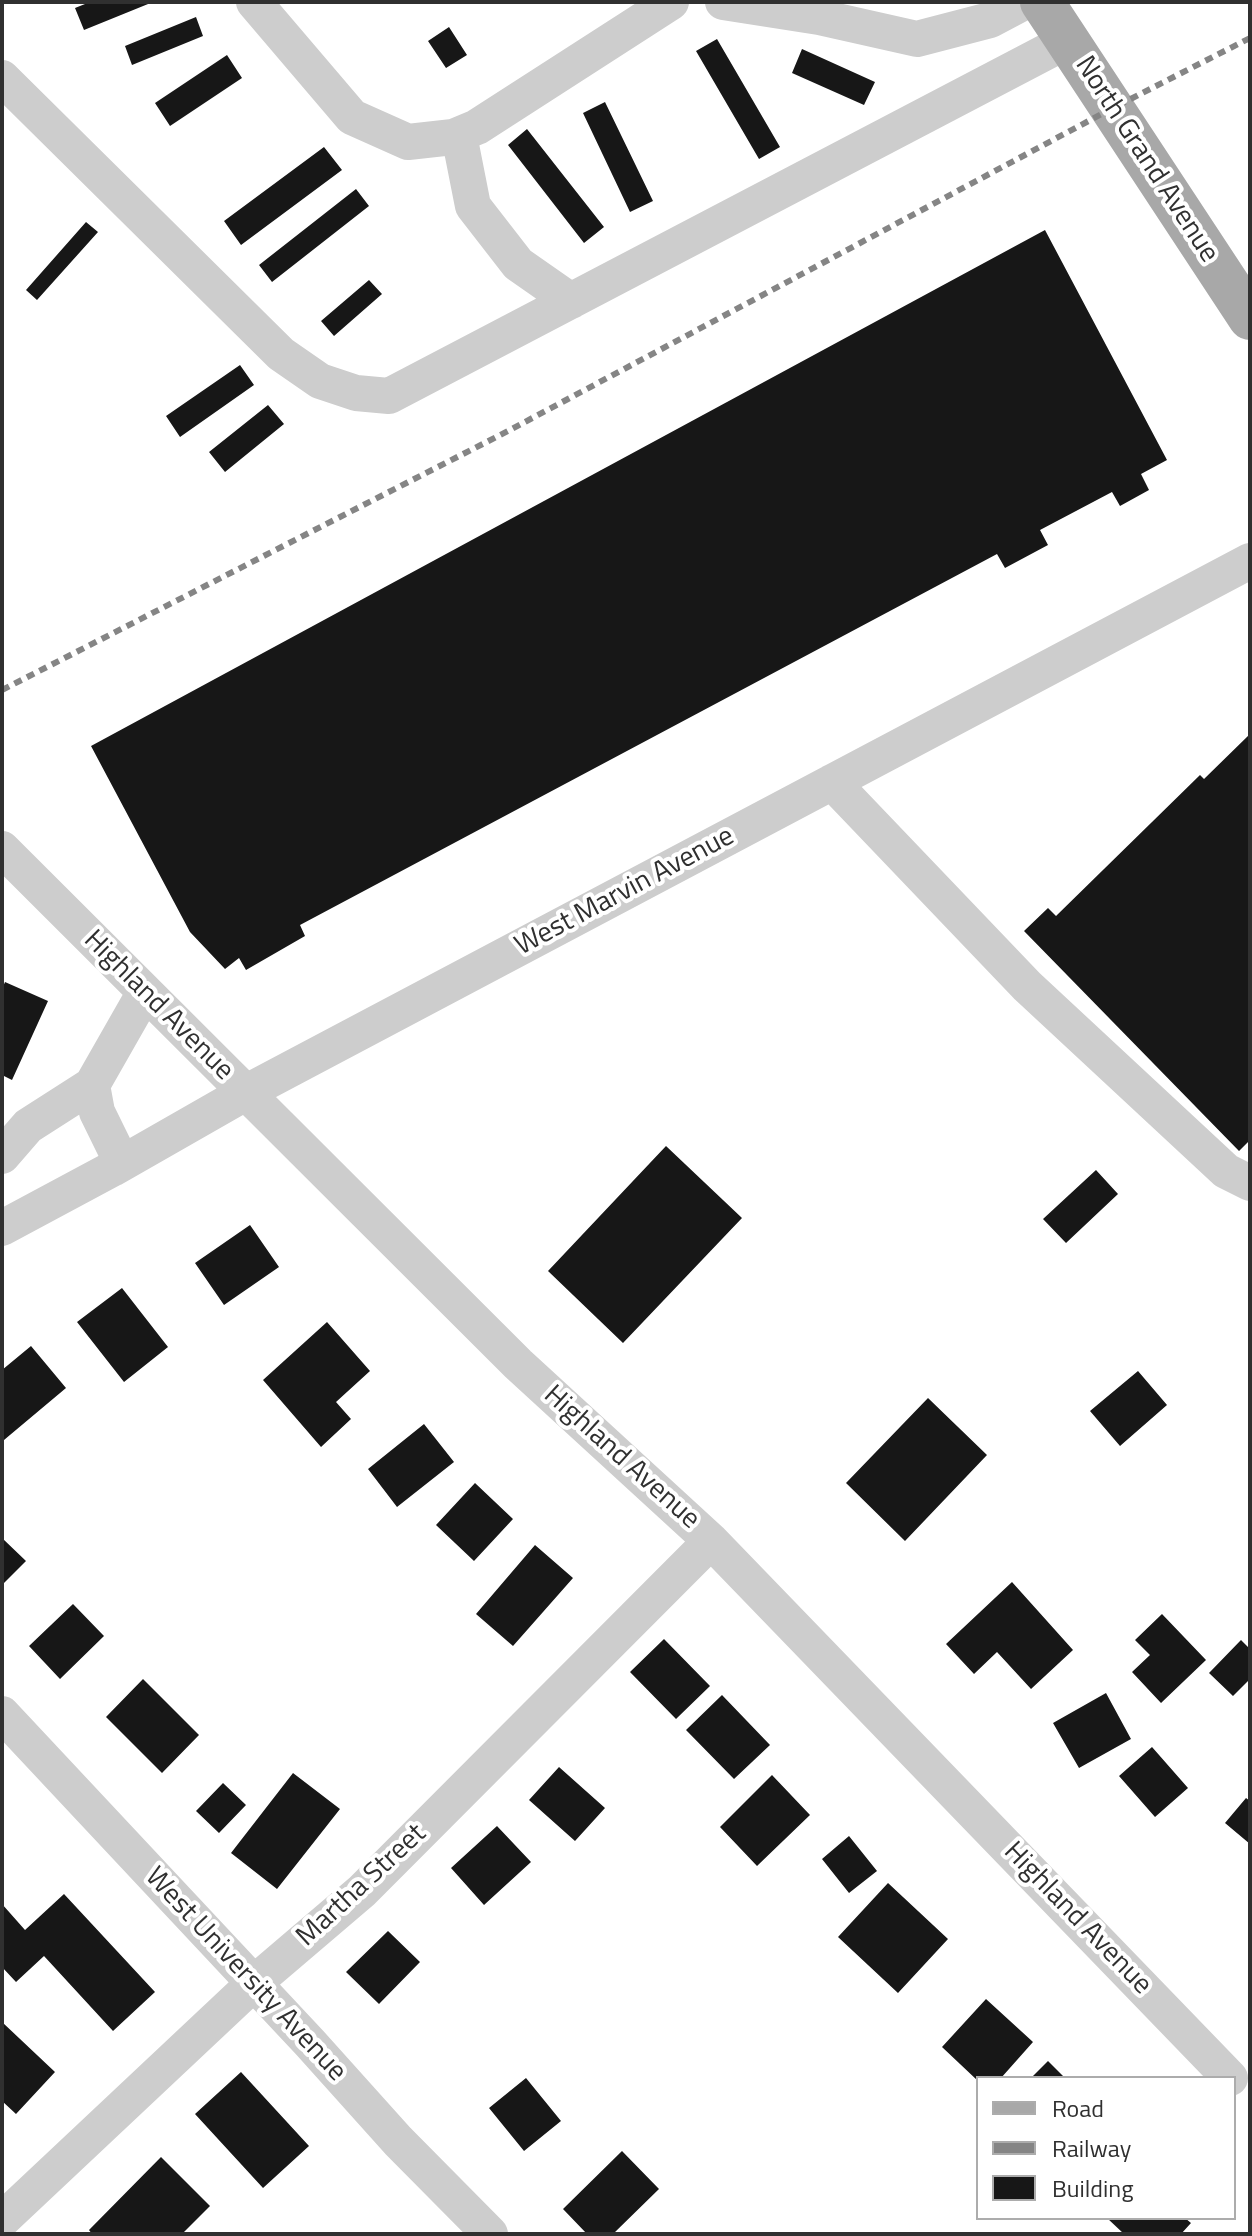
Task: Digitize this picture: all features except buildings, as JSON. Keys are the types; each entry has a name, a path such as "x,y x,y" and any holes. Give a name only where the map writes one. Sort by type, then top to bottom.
{"main road":[{"name":"North Grand Avenue","path":"1042,2 1250,318"}],"street":[{"path":"254,2 352,117 408,142 453,137 477,127 671,2"},
{"path":"723,2 819,17 917,39 990,20 1024,2"},
{"path":"2,78 281,354 320,381 356,393 389,396 1067,41"},
{"path":"459,135 473,206 518,264 571,301"},
{"name":"West Marvin Avenue","path":"5,1217 122,1163 245,1093 1250,561"},
{"path":"832,782 1027,986 1226,1171 1250,1183"},
{"name":"Highland Avenue","path":"2,849 518,1364 711,1541 1228,2076"},
{"path":"2,1156 28,1126 92,1085 145,992"},
{"path":"92,1085 97,1112 122,1163"},
{"name":"Martha Street","path":"2,2220 253,1984 362,1891 711,1541"},
{"name":"West University Avenue","path":"2,1714 398,2141 490,2234"}],"railway":[{"path":"2,690 508,431 1250,38"}]}
